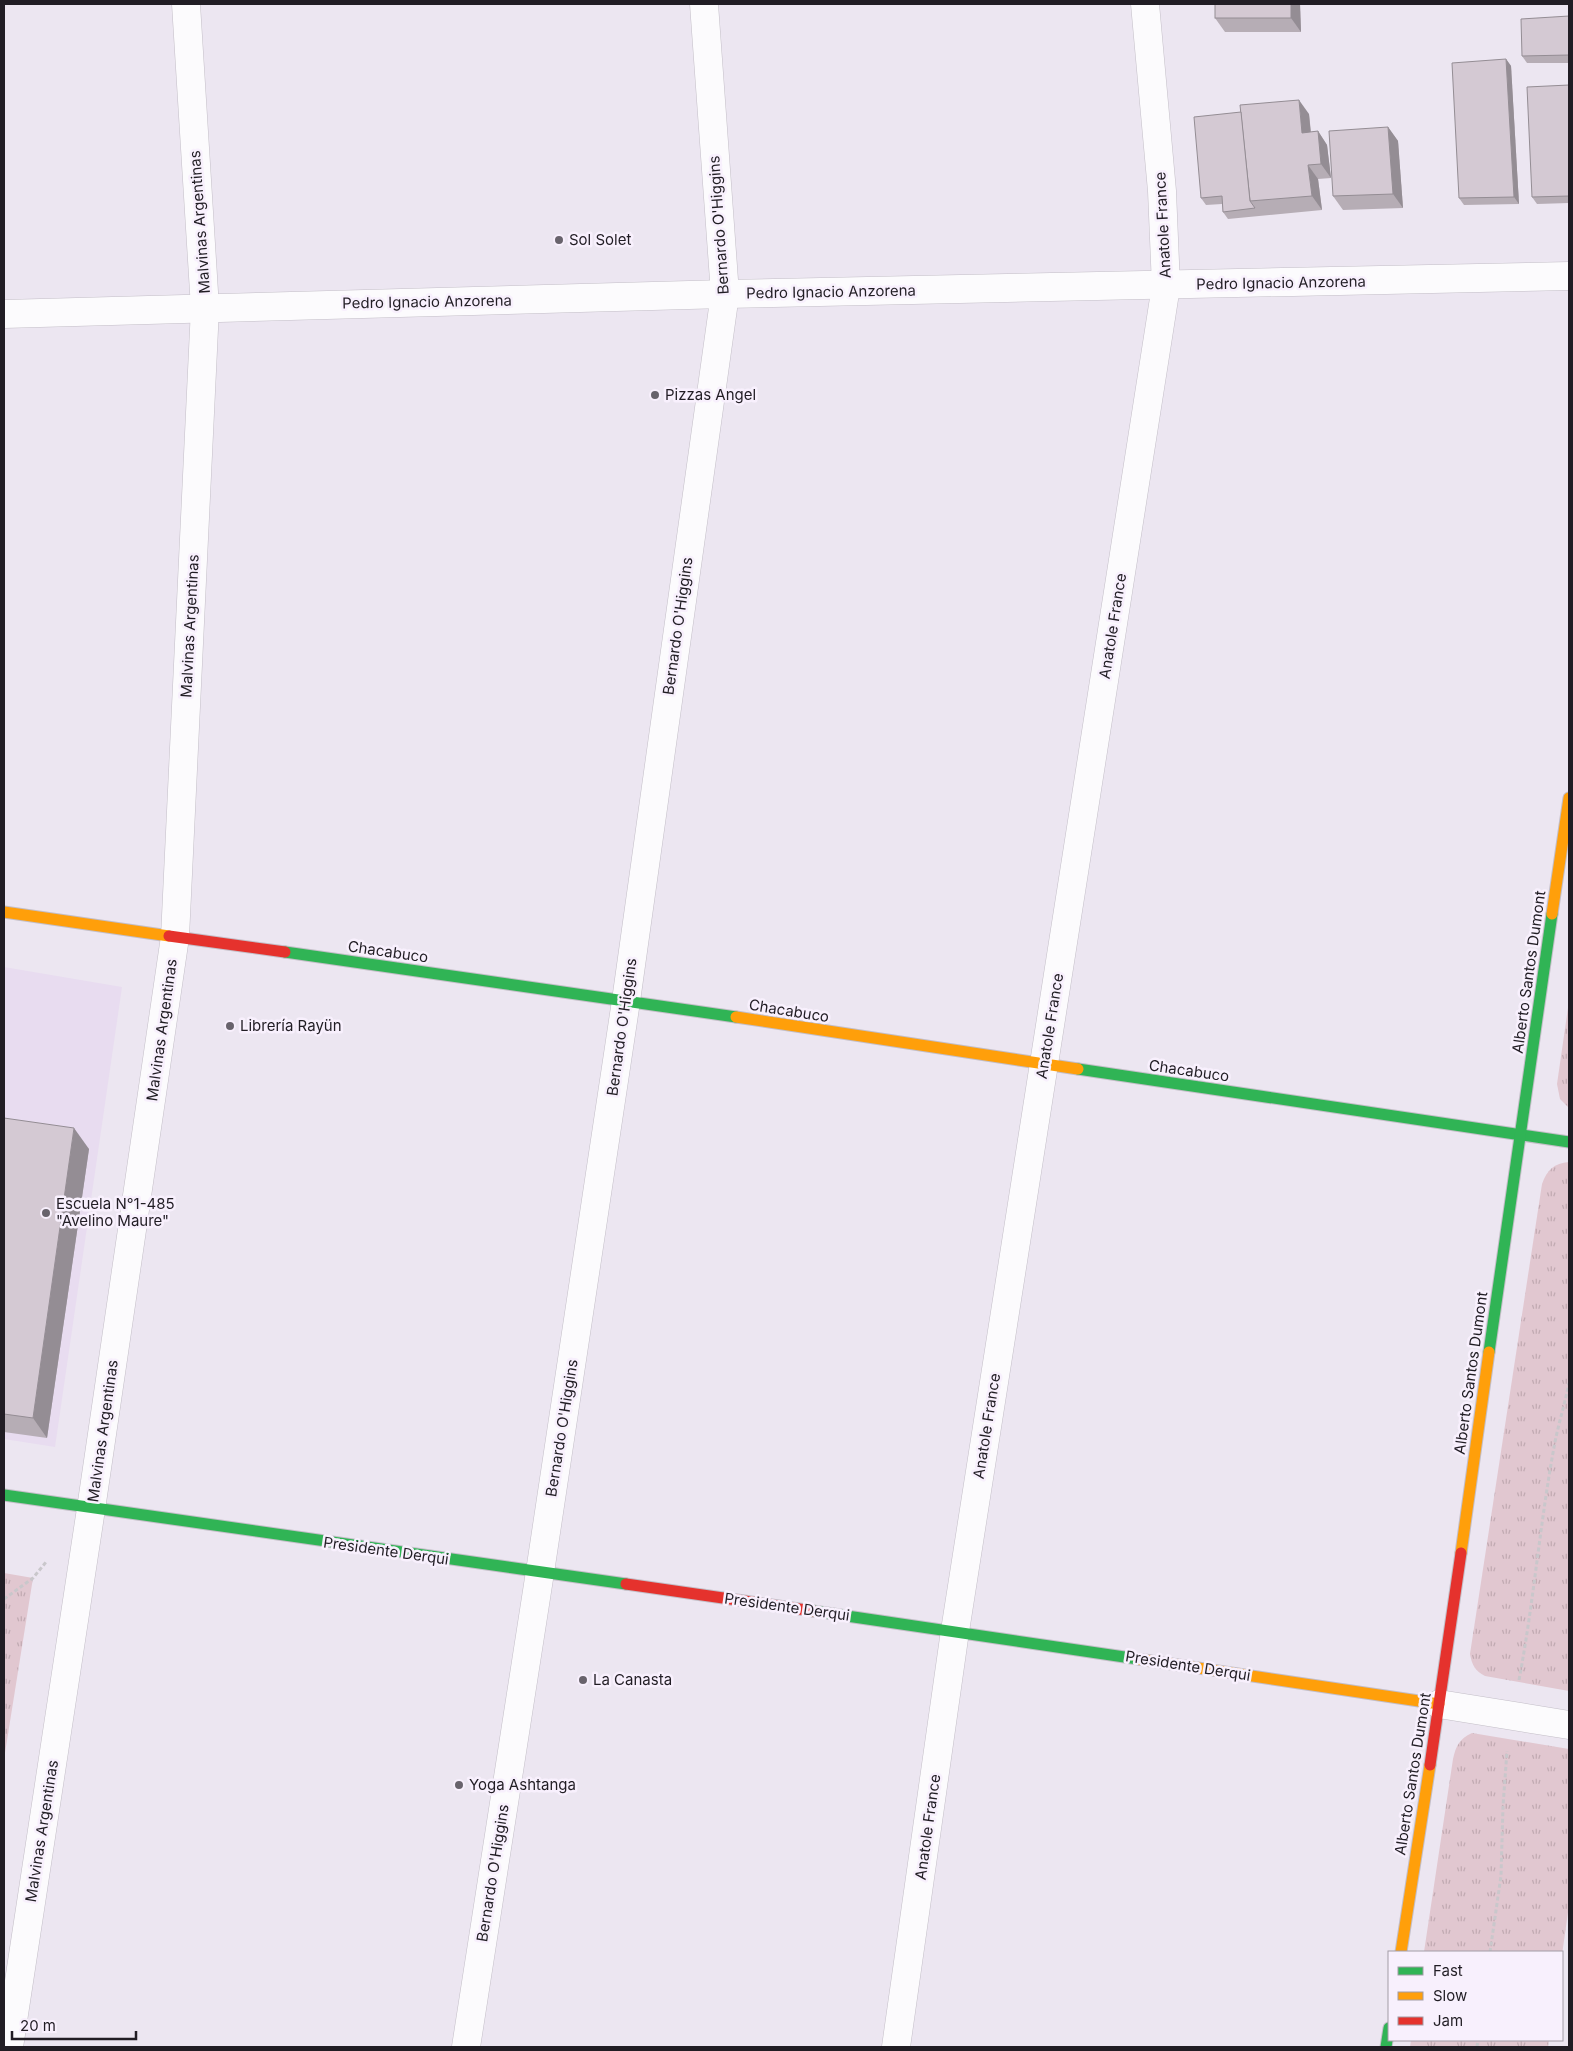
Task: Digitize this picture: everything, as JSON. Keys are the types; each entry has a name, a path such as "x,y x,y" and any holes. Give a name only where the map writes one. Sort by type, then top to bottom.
{"street":[{"name":"Malvinas Argentinas","path":"9,2047 175,937 205,308 186,4"},
{"name":"Bernardo O'Higgins","path":"466,2047 626,1001 725,294 704,4"},
{"name":"Anatole France","path":"896,2047 955,1631 1166,286 1162,191 1145,4"},
{"name":"Pedro Ignacio Anzorena","path":"4,314 725,294 1569,276"},
{"name":"Alberto Santos Dumont","path":"1401,1951 1439,1704 1569,798"},
{"name":"Chacabuco","path":"4,912 626,1001 1569,1142"},
{"name":"Presidente Derqui","path":"4,1496 955,1631 1569,1725"},
{"path":"1386,2047 1388,2034"}],"path":[{"path":"1490,1951 1501,1876 1503,1806 1508,1740 1528,1635 1542,1523 1555,1442 1569,1383"}],"shaded area":[{"name":"Escuela N°1-485 \"Avelino Maure\"","path":"4,967 122,987 55,1447 4,1439"}],"green space":[{"path":"1569,1001 1569,1108 1560,1099 1557,1084"},
{"path":"1569,1162 1569,1691 1485,1676 1474,1667 1470,1654 1542,1184 1552,1168"},
{"path":"4,1573 33,1578 4,1759"},
{"path":"1472,1733 1569,1749 1569,1905 1563,1951 1424,1951 1453,1759 1455,1750 1464,1738"},
{"path":"1411,2041 1549,2041 1548,2047 1410,2047"}],"building":[{"path":"1215,4 1291,4 1291,18 1215,18"},
{"path":"1569,16 1569,55 1522,56 1521,19"},
{"path":"1506,59 1514,197 1459,198 1452,63"},
{"path":"1569,85 1569,196 1532,197 1527,87"},
{"path":"1299,100 1302,133 1318,131 1321,164 1308,165 1312,196 1250,201 1240,105"},
{"path":"1241,112 1250,201 1255,208 1223,212 1222,196 1201,198 1194,117"},
{"path":"1388,127 1393,194 1333,196 1329,131"},
{"path":"4,1118 74,1128 33,1418 4,1414"}],"traffic: fast":[{"path":"1489,1352 1552,914"},
{"path":"285,952 736,1017"},
{"path":"1078,1069 1569,1142"},
{"path":"4,1495 626,1584"},
{"path":"813,1611 1138,1659"},
{"path":"1386,2047 1388,2034"}],"traffic: slow":[{"path":"1552,914 1569,798"},
{"path":"4,912 169,936"},
{"path":"736,1017 1078,1069"},
{"path":"1461,1553 1489,1352"},
{"path":"1138,1659 1439,1704"},
{"path":"1401,1951 1430,1765"}],"traffic: jam":[{"path":"169,936 285,952"},
{"path":"1430,1765 1461,1553"},
{"path":"626,1584 813,1611"}],"place":[{"name":"Sol Solet","path":"559,240"},
{"name":"Pizzas Angel","path":"655,395"},
{"name":"Librería Rayün","path":"230,1026"},
{"name":"Escuela N°1-485 \"Avelino Maure\"","path":"46,1213"},
{"name":"La Canasta","path":"583,1680"},
{"name":"Yoga Ashtanga","path":"459,1785"}]}
